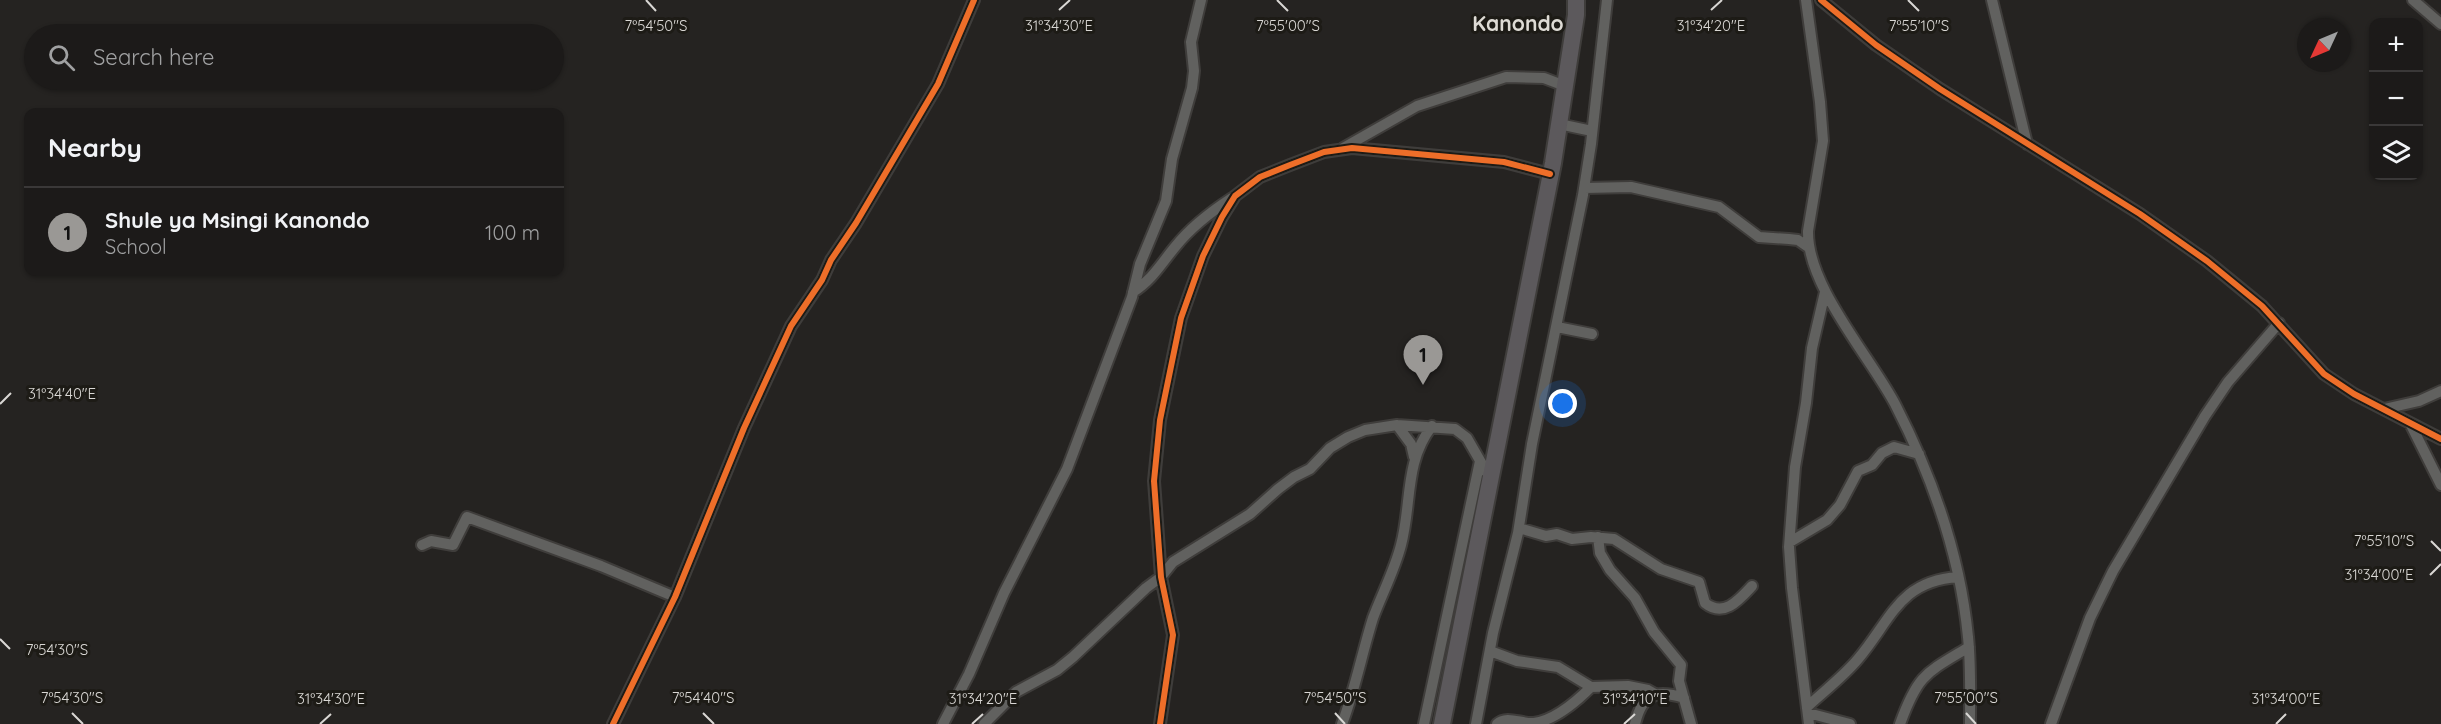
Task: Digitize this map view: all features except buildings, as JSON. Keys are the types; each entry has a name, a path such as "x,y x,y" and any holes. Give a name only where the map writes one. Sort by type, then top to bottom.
{"highway":[{"path":"1442,724 1550,174 1565,86 1576,0"}],"street":[{"path":"613,724 675,597 744,428 791,326 822,280 831,260 856,223 938,84 974,0"},
{"path":"944,724 969,674 1004,593 1067,469 1133,292 1140,264 1166,201 1172,159 1192,88 1194,71 1191,42 1201,0"},
{"path":"1476,724 1490,651 1519,528 1533,444 1584,188 1607,0"},
{"path":"1806,0 1820,102 1822,141 1808,231 1808,247 1825,292 1894,402 1919,454 1944,518 1959,577 1969,646 1970,724"},
{"path":"1821,0 1876,45 2027,144 2140,214 2207,261 2247,293 2279,323 2324,374 2354,394 2441,439"},
{"path":"1992,0 2027,144"},
{"path":"2413,0 2441,24"},
{"path":"1341,149 1417,106 1506,77 1544,78 1565,86"},
{"path":"1559,124 1592,131"},
{"path":"1133,292 1159,270 1176,246 1197,225 1260,177 1324,152 1352,148 1468,158 1504,162 1550,174"},
{"path":"1584,188 1631,187 1709,204 1727,212 1759,237 1789,238 1808,247"},
{"path":"1160,724 1173,635 1161,577 1154,481 1160,420 1168,370 1181,318 1203,256 1235,196"},
{"path":"1820,724 1809,715 1792,588 1790,542 1795,467 1806,403 1812,348 1825,292"},
{"path":"2051,724 2090,618 2113,571 2205,416 2228,382 2279,323"},
{"path":"1557,327 1592,334"},
{"path":"2384,409 2419,401 2441,391"},
{"path":"2410,423 2441,485"},
{"path":"984,724 1016,692 1057,670 1073,657 1146,588 1161,577 1173,562 1243,519 1286,482 1310,469 1338,442 1365,430 1397,425 1455,429 1467,438 1490,478"},
{"path":"1397,425 1411,444 1414,461"},
{"path":"1342,724 1373,619 1405,530 1408,487 1414,461 1432,426"},
{"path":"1790,542 1827,520 1840,505 1858,471 1872,465 1882,453 1894,447 1919,454"},
{"path":"1424,724 1480,461"},
{"path":"422,545 431,541 453,545 467,517 601,566 675,597"},
{"path":"1519,528 1546,536 1557,534 1572,539 1598,537 1619,541 1661,569 1699,582 1703,600 1711,608 1724,610 1730,607 1752,586"},
{"path":"1598,537 1600,553 1610,570 1635,598 1658,637 1681,665 1679,681 1691,724"},
{"path":"1809,715 1857,661 1905,597 1933,581 1959,577"},
{"path":"1900,724 1909,699 1929,670 1969,646"},
{"path":"1490,651 1517,661 1558,667 1591,687 1628,686 1648,690 1655,694 1684,698"},
{"path":"1497,724 1503,720 1534,723 1543,720 1577,701 1591,687"},
{"path":"1635,724 1643,703 1655,694"},
{"path":"1809,715 1850,724"}],"cycle path":[{"path":"613,724 675,597 744,428 791,326 822,280 831,260 856,223 938,84 974,0"},
{"path":"1821,0 1876,45 1940,89 2140,214 2207,261 2262,306 2324,374 2354,394 2441,439"},
{"path":"1160,724 1173,635 1161,577 1154,481 1160,420 1181,318 1203,256 1235,196 1260,177 1324,152 1352,148 1504,162 1550,174"}],"place":[{"name":"Shule ya Msingi Kanondo","path":"1423,385"}],"district":[{"name":"Kanondo","path":"1518,23"}]}
